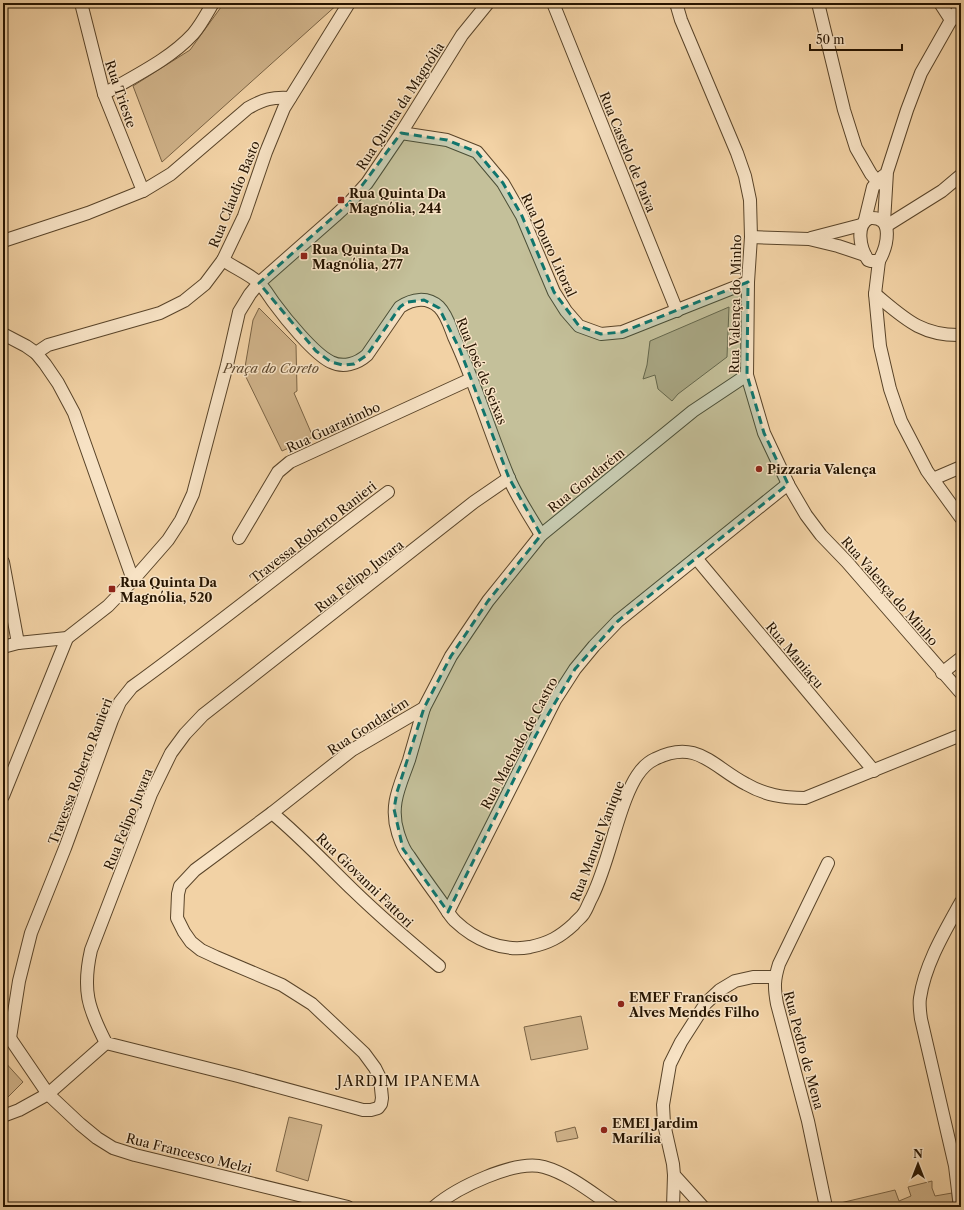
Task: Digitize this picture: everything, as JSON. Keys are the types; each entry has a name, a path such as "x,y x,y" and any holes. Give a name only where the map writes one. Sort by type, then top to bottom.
{"street":[{"name":"Rua Trieste","path":"80,3 104,94 143,191"},
{"path":"104,94 158,62 182,44 194,32 213,3"},
{"name":"Rua Cláudio Basto","path":"36,353 48,345 160,313 184,301 205,284 223,260 244,216 266,152 290,98 349,3"},
{"name":"Rua Quinta da Magnólia","path":"67,638 108,606 168,540 181,520 193,494 227,365 239,312 250,294 259,283 349,203 367,183 401,133 462,35 488,3"},
{"name":"Rua Castelo de Paiva","path":"553,3 677,311"},
{"name":"Rua Valença do Minho","path":"676,3 681,20 737,153 745,176 750,200 747,375 764,433 788,484 806,515 821,535 847,562 942,673 961,693"},
{"path":"818,3 844,110 856,148 871,174 882,184"},
{"path":"940,3 956,17"},
{"path":"870,258 885,246 882,184 921,73 956,17 961,6"},
{"path":"3,241 88,213 143,191 171,174 248,108 261,101 275,97 290,98"},
{"name":"Rua Douro Litoral","path":"401,133 447,140 477,152 503,183 522,216 554,292 566,312 579,326 601,334 622,332 748,282"},
{"path":"885,224 942,192 961,175"},
{"path":"882,184 873,187 863,222 861,241 870,258 875,291 880,346 890,389 901,421 927,470 961,518"},
{"path":"809,239 875,218 885,224"},
{"path":"750,237 809,239 838,246 870,258"},
{"name":"Rua José de Seixas","path":"223,260 259,283 287,319 316,351 330,362 343,365 354,364 362,360 400,307 407,302 415,300 432,302 440,308 460,350 509,478 540,535"},
{"path":"875,291 911,324 922,329 948,335 961,335"},
{"path":"3,334 36,353 58,384 74,413 133,580"},
{"name":"Rua Gondarém","path":"106,1044 238,1076 363,1110 378,1108 381,1104 382,1098 380,1078 371,1063 351,1040 312,1004 282,985 201,950 191,942 177,918 178,894 180,886 195,870 272,813 352,750 424,708 451,656 488,601 540,535 693,411 747,375"},
{"name":"Rua Guaratimbo","path":"239,538 278,472 290,462 471,379"},
{"path":"933,480 961,467"},
{"name":"Rua Felipo Juvara","path":"106,1044 95,1021 87,997 86,969 89,956 151,794 171,753 185,734 203,715 474,502 509,478"},
{"name":"Rua Machado de Castro","path":"448,912 536,735 555,700 575,669 618,621 788,484"},
{"name":"Travessa Roberto Ranieri","path":"10,1038 19,981 31,933 120,702 132,687 234,611 323,540 388,492"},
{"name":"Rua Maniaçu","path":"696,558 874,771"},
{"path":"3,562 18,643"},
{"path":"3,647 18,643 67,638 8,771 3,796"},
{"path":"942,673 961,658"},
{"name":"Rua Manuel Vanique","path":"424,708 397,792 394,809 396,827 403,849 454,920 475,937 495,945 520,948 543,944 562,935 584,914 598,884 618,817 630,789 642,768 654,759 671,752 687,751 701,755 730,775 766,793 784,798 805,798 961,736"},
{"name":"Rua Giovanni Fattori","path":"272,813 303,840 371,907 440,966"},
{"name":"Rua Pedro de Mena","path":"826,1207 808,1121 777,1004 774,977 828,863"},
{"path":"960,1207 955,1166 921,1019 919,999 931,961 961,902"},
{"path":"673,1207 673,1164 664,1124 663,1105 666,1079 670,1064 681,1042 706,1003 720,990 735,981 753,977 774,977"},
{"name":"Rua Francesco Melzi","path":"3,1028 48,1094 80,1124 97,1138 113,1148 135,1155 348,1207"},
{"path":"3,1116 20,1110 48,1094 106,1044"},
{"path":"955,1166 961,1154"},
{"path":"434,1207 476,1181 503,1171 523,1166 543,1167 561,1174 613,1207"},
{"path":"674,1175 703,1207"}],"highlighted area":[{"path":"401,133 447,140 477,152 503,183 522,216 554,292 579,326 601,334 622,332 748,282 747,375 764,433 788,484 618,621 575,669 536,735 448,912 403,849 394,809 397,792 424,708 451,656 488,601 541,535 509,478 460,350 439,308 424,300 407,302 400,307 367,355 354,364 343,365 331,362 316,351 259,283 349,203"}],"green space":[{"path":"224,3 339,3 162,162 133,86 190,50"},
{"path":"729,307 727,357 678,394 672,401 658,389 655,375 643,379 647,365 650,341"},
{"name":"Praça do Coreto","path":"259,308 296,345 297,391 294,393 313,437 282,451 244,373 253,320"},
{"path":"581,1016 588,1049 531,1060 524,1027"},
{"path":"3,1060 23,1082 3,1102"},
{"path":"289,1117 322,1125 308,1181 276,1171"},
{"path":"575,1127 578,1138 557,1142 555,1132"},
{"path":"932,1181 932,1188 935,1196 952,1193 953,1207 837,1207 836,1204 895,1190 899,1201 911,1196 908,1187"}],"place":[{"name":"Rua Quinta Da Magnólia, 244","path":"341,200"},
{"name":"Rua Quinta Da Magnólia, 277","path":"304,256"},
{"name":"Pizzaria Valença","path":"759,469"},
{"name":"Rua Quinta Da Magnólia, 520","path":"112,589"},
{"name":"EMEF Francisco Alves Mendes Filho","path":"621,1004"},
{"name":"EMEI Jardim Marília","path":"604,1130"}],"district":[{"name":"JARDIM IPANEMA","path":"409,1081"}]}
